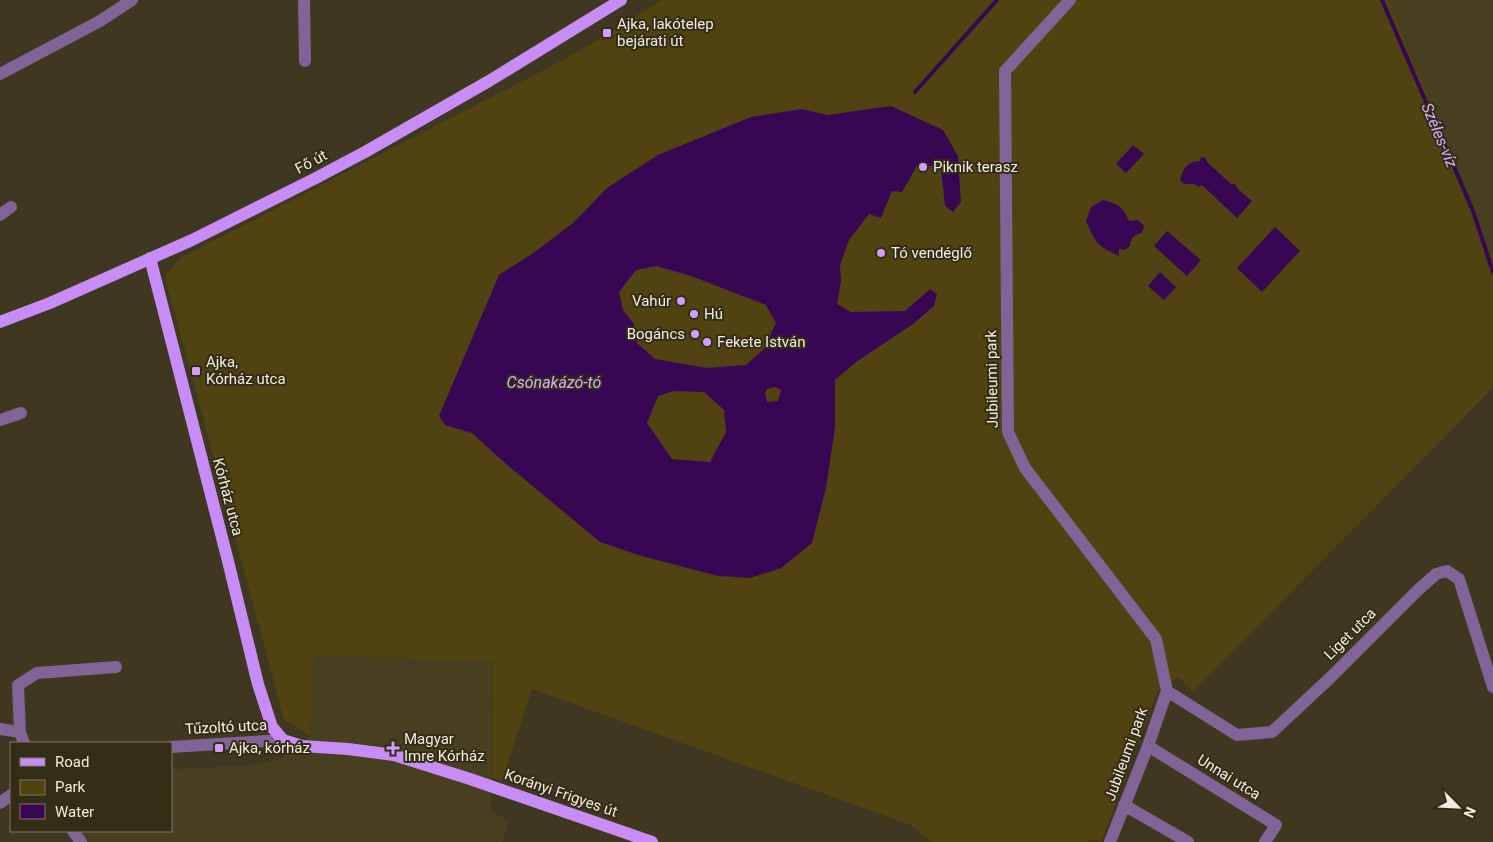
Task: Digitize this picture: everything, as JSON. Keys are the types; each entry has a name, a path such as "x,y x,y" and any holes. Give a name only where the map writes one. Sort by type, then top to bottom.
{"main road":[{"name":"Fő út","path":"0,322 50,303 192,240 365,152 489,81 622,0"},
{"name":"Kórház utca","path":"150,258 258,684 272,727 283,740"},
{"name":"Korányi Frigyes út","path":"283,740 302,746 394,755 470,779 652,842"}],"street":[{"path":"0,74 100,21 132,0"},
{"path":"304,0 305,62"},
{"name":"Jubileumi park","path":"1070,0 1005,71 1008,432 1024,468 1156,639 1167,691 1148,746 1110,842"},
{"path":"0,215 12,207"},
{"path":"0,420 21,413"},
{"name":"Liget utca","path":"1167,691 1237,735 1272,732 1331,677 1416,591 1436,574 1447,571 1459,579 1493,687"},
{"path":"0,729 22,738 18,685 37,672 116,666"},
{"name":"Tűzoltó utca","path":"172,747 283,740"},
{"name":"Unnai utca","path":"1148,746 1276,824 1265,842"},
{"path":"1124,805 1188,842"}],"shaded area":[{"path":"1389,0 1493,0 1493,260"},
{"name":"Magyar Imre Kórház","path":"313,656 493,661 491,811 509,821 502,842 88,842 81,832 172,832 172,769 243,766 279,760 310,736"}],"green space":[{"path":"662,0 1389,0 1493,260 1493,388 1193,691 1178,677 1158,690 1101,842 1088,839 1087,842 931,842 911,825 532,689 502,781 492,778 493,661 314,656 310,736 284,719 165,276 180,258 571,56"}],"water":[{"name":"Csónakázó-tó","path":"891,106 943,130 958,156 961,202 953,212 945,206 941,168 918,164 902,192 892,191 881,218 869,214 849,240 840,265 841,281 837,304 851,312 905,311 930,289 937,294 934,306 913,324 856,362 835,380 835,427 826,488 812,543 781,568 750,578 718,576 638,555 600,542 506,464 472,433 445,425 439,416 499,275 532,254 573,223 607,188 658,155 751,117 802,109 827,115","holes":["656,266 691,276 766,305 776,323 764,349 746,365 706,368 655,359 637,343 634,324 623,310 619,292 636,270","775,387 781,390 778,401 767,402 765,394 767,389","674,391 704,392 724,410 726,432 710,462 672,459 647,423 658,396"]},
{"path":"1133,145 1144,154 1126,173 1116,164"},
{"path":"1201,157 1206,158 1207,162 1231,184 1235,184 1252,201 1237,218 1202,185 1199,187 1194,184 1184,184 1180,180 1186,166 1200,161"},
{"path":"1103,200 1119,206 1125,212 1129,221 1138,220 1144,226 1142,233 1133,237 1130,246 1125,250 1119,249 1119,256 1098,243 1086,221 1091,207"},
{"path":"1275,227 1300,251 1262,292 1237,268"},
{"path":"1167,231 1201,260 1187,276 1154,246"},
{"path":"1160,272 1176,287 1164,300 1148,286"}],"waterway":[{"path":"915,92 997,0"},
{"name":"Széles-víz","path":"1382,0 1473,211 1493,272"}],"place":[{"name":"Ajka, lakótelep bejárati út","path":"607,33"},
{"name":"Piknik terasz","path":"923,167"},
{"name":"Tó vendéglő","path":"881,253"},
{"name":"Vahúr","path":"681,301"},
{"name":"Hú","path":"694,314"},
{"name":"Bogáncs","path":"695,334"},
{"name":"Fekete István","path":"707,342"},
{"name":"Ajka, Kórház utca","path":"196,371"},
{"name":"Ajka, kórház","path":"219,748"},
{"name":"Magyar Imre Kórház","path":"393,748"}]}
